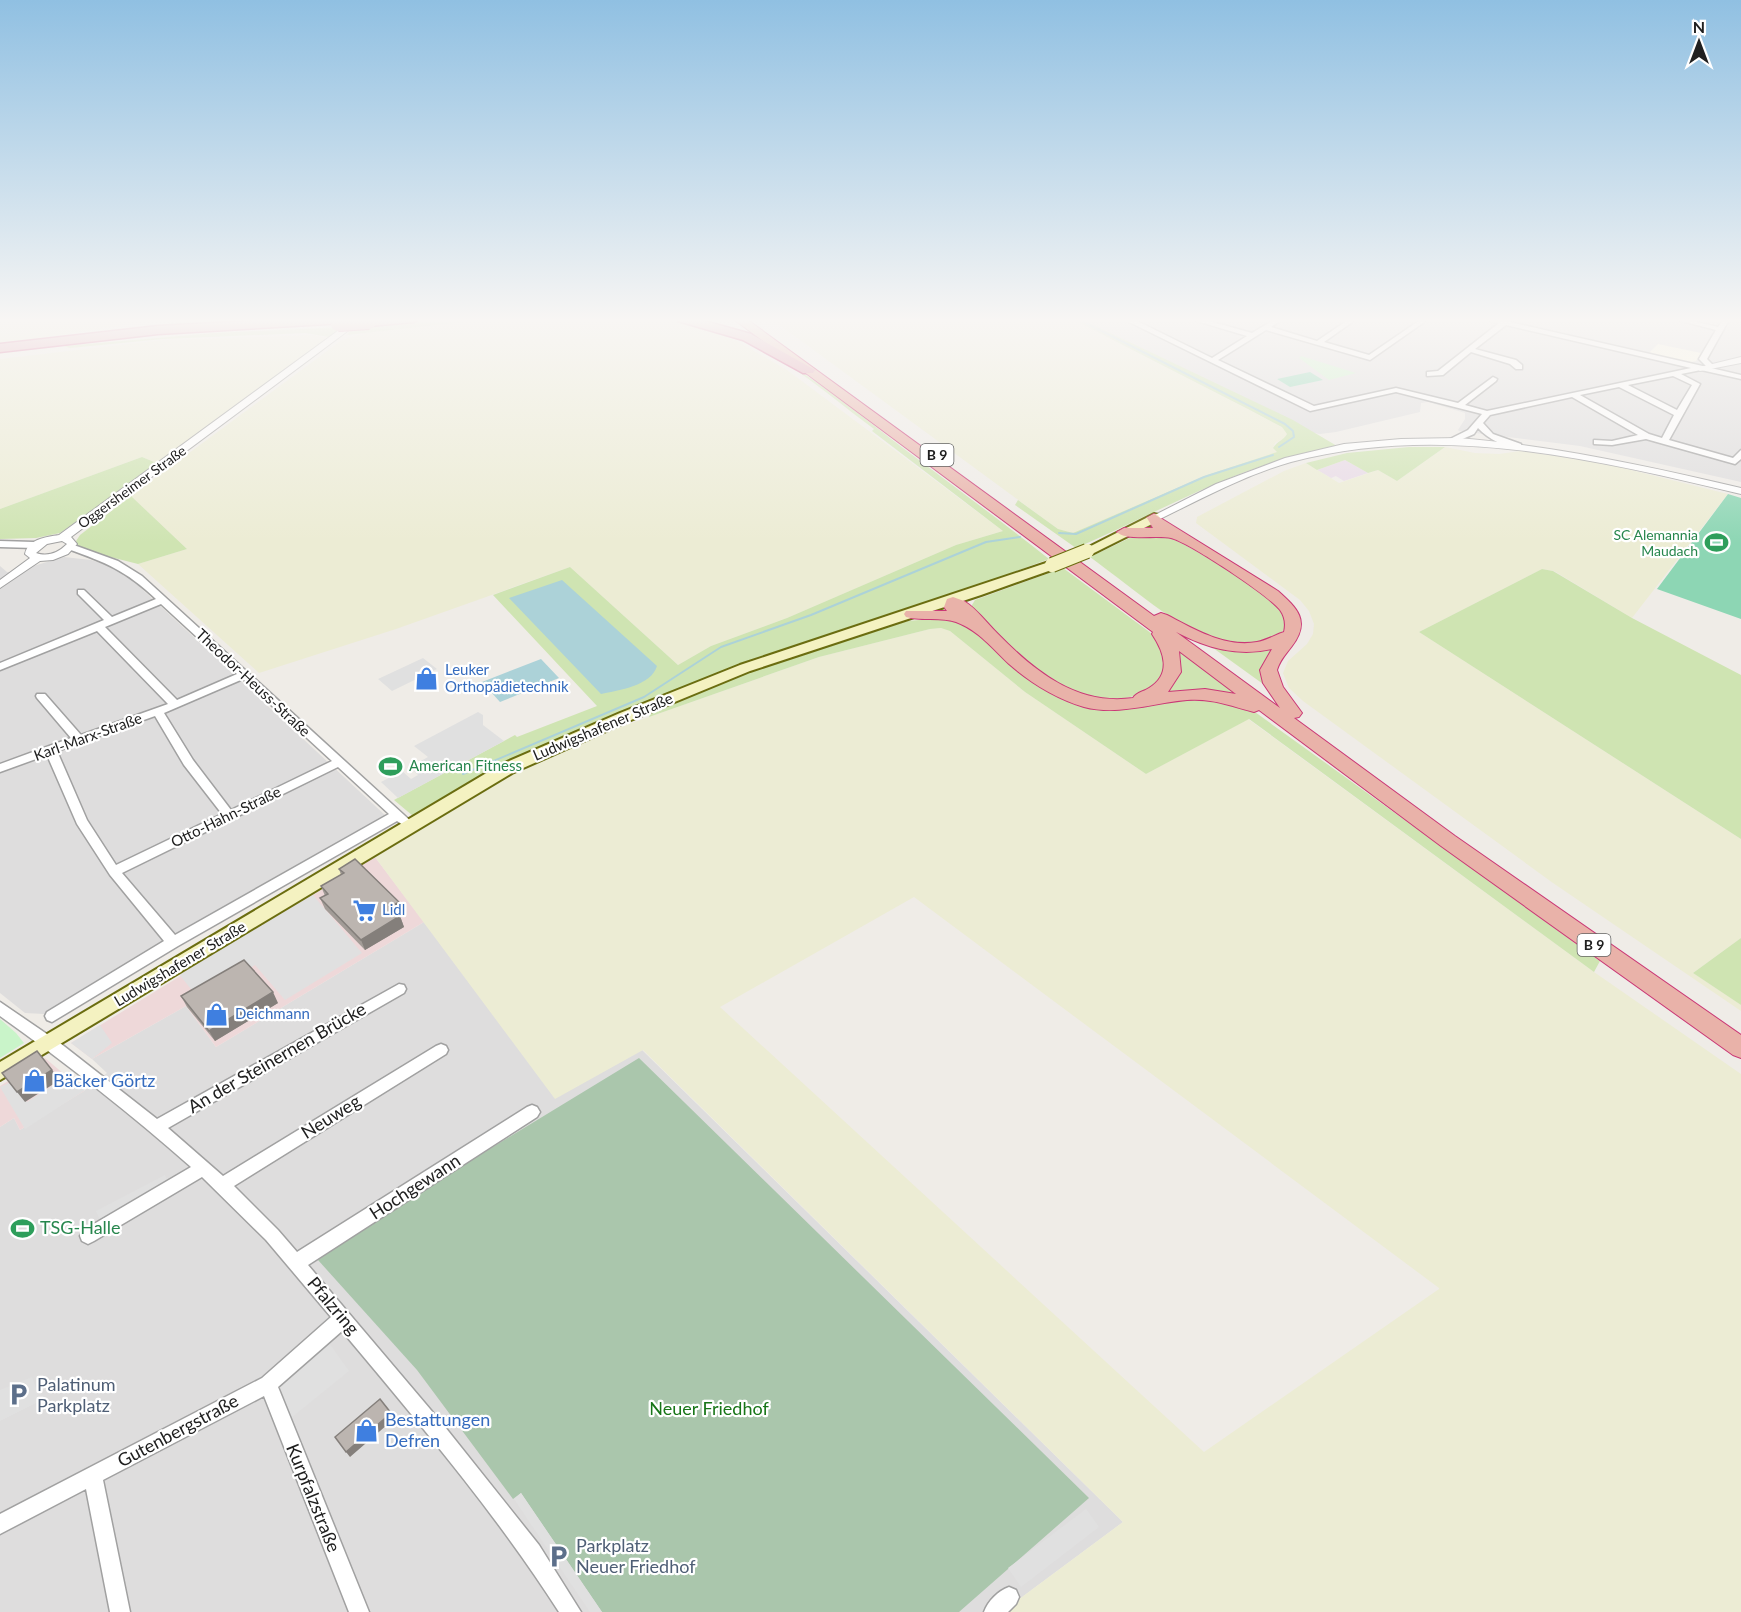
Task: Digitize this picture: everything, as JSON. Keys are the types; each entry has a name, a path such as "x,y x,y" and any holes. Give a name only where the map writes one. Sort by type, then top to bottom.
{"highway":[{"name":"B 9","path":"840,393 1285,714 1741,1032"},
{"name":"B 9","path":"850,393 1152,618"},
{"path":"1204,549 1174,535 1156,523 1162,517 1286,606 1294,619 1292,633 1286,645 1271,660 1268,671 1285,714"},
{"path":"1125,532 1174,535"},
{"path":"912,614 958,606 1047,685 1077,700 1136,705 1186,695 1204,694 1223,696 1285,714"},
{"path":"1152,618 1202,640 1233,648 1262,647 1292,633"},
{"path":"1117,705 1150,696 1163,687 1173,672 1173,658 1168,644 1152,618"},
{"name":"B 9","path":"1285,714 1448,841 1741,1048"}],"main road":[{"path":"958,606 1162,517"},
{"name":"Ludwigshafener Straße","path":"0,1072 44,1041 403,820 568,741 746,668 856,630 912,614"}],"street":[{"name":"Oggersheimer Straße","path":"62,538 252,393"},
{"path":"1280,393 1313,409 1377,393"},
{"path":"1404,393 1487,414 1576,393"},
{"path":"1459,406 1475,393"},
{"path":"1637,393 1678,414"},
{"path":"1664,441 1690,393"},
{"path":"1572,394 1646,436 1739,458"},
{"path":"1451,442 1471,432 1487,414"},
{"path":"1479,424 1484,432 1485,439 1482,443"},
{"path":"1471,432 1482,443"},
{"path":"1484,432 1518,446"},
{"path":"1597,442 1612,443 1646,436"},
{"path":"1162,517 1270,466 1342,449 1388,443 1451,442 1518,446 1617,462 1741,491"},
{"path":"0,544 34,545 50,539 62,538 71,541 67,550 49,558 37,558 0,585"},
{"path":"34,545 30,552 37,558"},
{"name":"Theodor-Heuss-Straße","path":"67,550 126,569 403,820"},
{"path":"81,592 111,621"},
{"path":"0,667 162,600"},
{"path":"98,626 175,705"},
{"name":"Karl-Marx-Straße","path":"0,768 175,705 243,675"},
{"path":"41,696 79,740"},
{"path":"158,711 188,762 229,815"},
{"path":"51,750 81,821 114,872 173,942"},
{"name":"Otto-Hahn-Straße","path":"114,872 339,762"},
{"name":"Ludwigshafener Straße","path":"52,1016 173,942 403,820"},
{"name":"An der Steinernen Brücke","path":"156,1127 399,989"},
{"name":"Pfalzring","path":"0,1008 156,1127 222,1185 297,1262 435,1428 518,1534 571,1612"},
{"name":"Neuweg","path":"222,1185 441,1050"},
{"name":"Hochgewann","path":"297,1262 532,1112"},
{"path":"88,1236 203,1168"},
{"name":"Gutenbergstraße","path":"0,1524 268,1383 343,1318"},
{"name":"Kurpfalzstraße","path":"268,1383 359,1612"},
{"path":"93,1476 120,1612"},
{"path":"994,1612 1009,1598"}],"shaded area":[{"path":"1216,393 1741,393 1741,482 1580,446 1459,431 1465,419 1465,413 1428,402 1421,403 1420,412 1336,432 1320,434 1282,427"},
{"path":"1345,460 1368,473 1344,481 1336,476 1331,478 1317,470"},
{"path":"64,557 91,560 113,567 128,576 387,817 44,1014 25,1013 0,993 0,566 7,572 21,574 30,567"},
{"path":"423,658 437,669 392,691 378,679"},
{"path":"478,712 483,715 483,725 504,741 398,798 381,782 402,771 411,779 418,775 410,767 428,757 414,746"},
{"path":"375,857 424,922 216,1047 186,1006 92,1059 71,1043"},
{"path":"313,895 362,953 285,1000 255,965 198,998 179,974"},
{"path":"424,922 555,1098 642,1050 1123,1522 1002,1612 0,1612 0,1127 14,1118 20,1130 84,1091 107,1073 92,1059 186,1006 216,1047"},
{"path":"100,1025 112,1043 92,1059 71,1043"},
{"path":"45,1058 84,1091 20,1130 14,1118 0,1127 0,1086"},
{"path":"69,1075 85,1090 25,1129 0,1087 11,1082 27,1102"},
{"path":"165,1175 169,1183 100,1220 96,1211"},
{"path":"326,1339 349,1371 292,1417 276,1383"},
{"name":"Palatinum Parkplatz","path":"32,1377 40,1401 0,1421 0,1390"},
{"name":"Parkplatz Neuer Friedhof","path":"521,1493 602,1612 590,1612 514,1499"},
{"path":"1086,1509 1099,1527 1021,1587 1008,1568"}],"green space":[{"path":"0,393 253,393 159,464 142,457 0,509"},
{"path":"270,393 818,393 1003,531 956,545 787,618 711,646 678,665 570,567 396,629 259,673 138,564 187,549 131,496"},
{"path":"827,393 832,393 843,401 1049,559 943,598 846,628 747,663 467,786 413,816 394,800 515,735 517,737 597,706 493,595 570,567 678,665 711,646 787,618 956,545 1003,531 872,431 874,429"},
{"path":"873,393 1217,393 1282,427 1287,433 1285,438 1275,443 1273,448 1278,452 1207,475 1073,533 1058,529"},
{"path":"1217,393 1237,393 1293,420 1337,446 1268,464 1235,476 1076,548 1015,505 1018,500 1058,529 1073,533 1207,475 1277,452 1273,448 1287,434 1282,427"},
{"path":"1409,447 1445,447 1397,481 1378,470 1368,473 1345,460 1317,470 1306,463 1347,453"},
{"path":"1445,447 1475,453 1499,454 1520,451 1563,457 1615,466 1728,494 1632,618 1554,571 1542,569 1419,632 1741,839 1741,938 1693,973 1741,1005 1741,1011 1553,883 1303,701 1289,688 1283,673 1288,661 1307,644 1313,634 1314,624 1309,611 1300,600 1196,523 1197,517 1284,471 1306,463 1339,483 1378,470 1397,481"},
{"path":"142,457 159,464 60,533 36,538 0,539 0,509"},
{"name":"SC Alemannia Maudach","path":"1728,494 1741,498 1741,619 1657,589"},
{"path":"131,496 187,549 138,564 87,551 78,546 76,541 80,535"},
{"path":"1153,534 1185,545 1234,574 1278,606 1284,614 1285,628 1275,638 1260,644 1242,646 1210,640 1161,610 1090,557 1136,535"},
{"path":"1063,568 1163,642 1165,680 1137,695 1113,700 1090,697 1067,689 1025,661 972,611 975,600"},
{"path":"1542,569 1553,571 1632,618 1741,675 1741,839 1419,632"},
{"path":"941,618 978,633 1039,684 1073,704 1091,709 1108,710 1175,699 1209,697 1248,707 1600,961 1594,972 1249,719 1146,774 1025,692 950,631 941,628 819,657 649,717 651,711 775,662 908,621"},
{"path":"941,628 950,631 1025,692 1146,774 1248,719 1594,972 1741,1074 1741,1612 1002,1612 1123,1522 643,1050 555,1099 375,857 505,777 561,748 819,657","holes":["914,897 1439,1288 1204,1452 720,1007"]},
{"path":"1173,645 1248,701 1161,693"},
{"path":"1209,645 1274,647 1270,689"},
{"path":"1741,938 1741,1005 1693,973"},
{"path":"0,1019 24,1043 0,1058"},
{"name":"Neuer Friedhof","path":"639,1058 1089,1498 959,1612 602,1612 521,1493 513,1499 417,1370 318,1260 396,1206"}],"water":[{"path":"562,580 657,666 654,673 634,686 601,694 509,598"},
{"path":"541,659 559,678 500,702 482,682"}],"building":[{"name":"Lidl","path":"355,859 399,902 391,907 400,916 361,940 320,898 328,894 321,886 344,873 339,869"},
{"path":"244,960 273,992 209,1031 181,996"},
{"path":"37,1051 52,1070 17,1092 2,1073"},
{"name":"Bestattungen Defren","path":"380,1399 391,1413 346,1452 335,1437"}],"waterway":[{"path":"1224,393 1285,424 1293,431 1294,437 1279,447"},
{"path":"1059,533 1076,534 1204,477 1273,455"},
{"path":"463,774 644,697 721,647 811,615 986,542 1020,537"}],"place":[{"name":"SC Alemannia Maudach","path":"1716,543"},
{"name":"Leuker Orthopädietechnik","path":"427,679"},
{"name":"American Fitness","path":"391,766"},
{"name":"Lidl","path":"364,910"},
{"name":"Deichmann","path":"217,1014"},
{"name":"Bäcker Görtz","path":"35,1081"},
{"name":"TSG-Halle","path":"22,1228"},
{"name":"Palatinum Parkplatz","path":"19,1395"},
{"name":"Bestattungen Defren","path":"367,1430"},
{"name":"Parkplatz Neuer Friedhof","path":"558,1556"}]}
